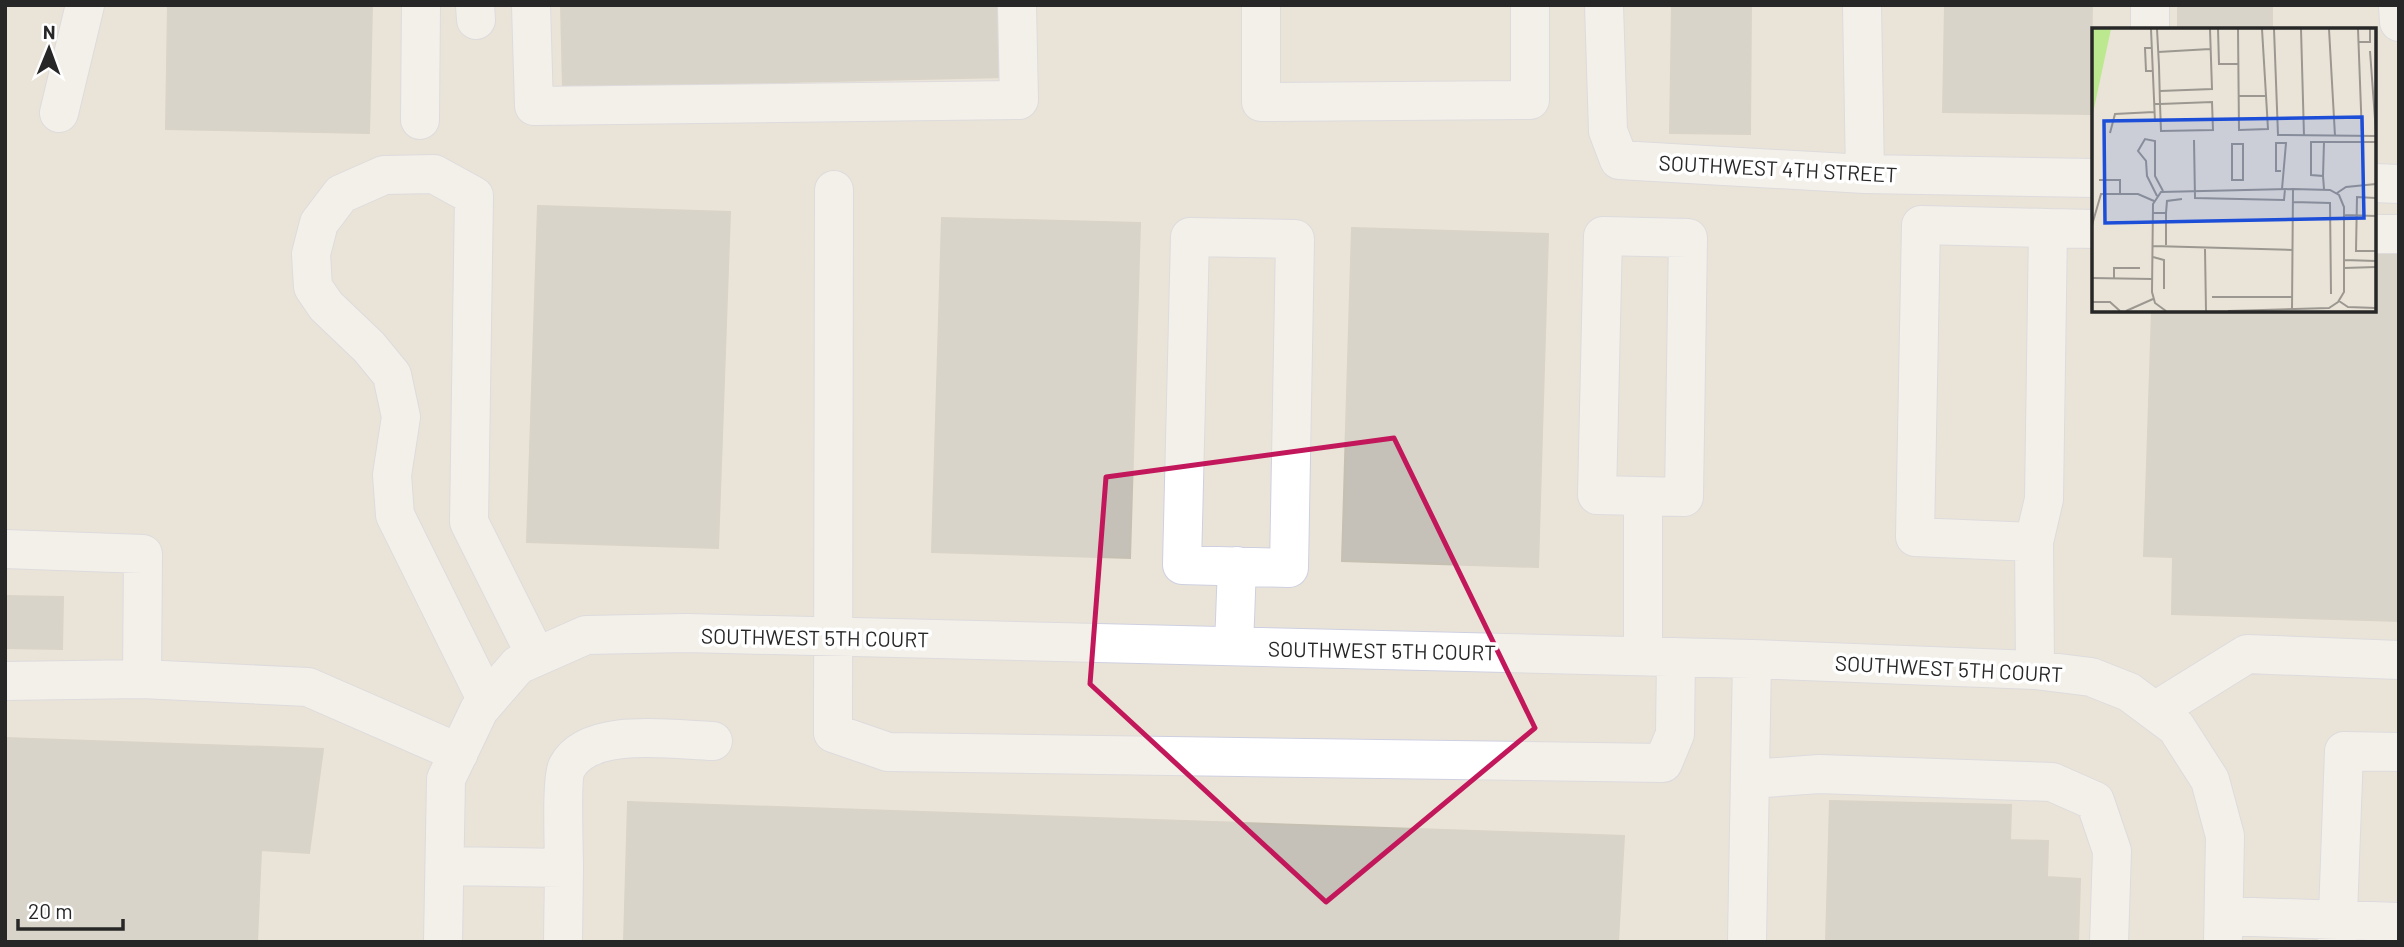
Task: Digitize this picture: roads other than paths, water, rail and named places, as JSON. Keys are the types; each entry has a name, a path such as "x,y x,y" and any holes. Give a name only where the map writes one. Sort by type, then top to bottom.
{"street":[{"path":"59,113 85,5"},
{"path":"420,120 421,5"},
{"path":"531,5 534,106 1019,100 1017,5"},
{"path":"1261,5 1261,102 1530,100 1530,5"},
{"name":"SOUTHWEST 4TH STREET","path":"1604,5 1608,131 1619,160 1865,174 2092,178"},
{"path":"1862,5 1865,174"},
{"path":"2150,5 2150,28"},
{"path":"2398,5 2399,22"},
{"path":"483,705 395,516 392,475 401,417 391,375 369,347 326,306 313,287 311,254 319,223 341,194 384,175 434,174 474,196 468,522 536,656"},
{"path":"2376,183 2399,184"},
{"path":"834,190 831,637 833,733 888,752 1663,763 1675,734 1659,657 1643,496"},
{"path":"2034,542 1915,537 1921,225 2092,229"},
{"path":"2035,670 2034,542 2044,499 2048,228"},
{"path":"2376,234 2399,234"},
{"path":"1603,236 1688,238 1684,497 1643,496 1597,495 1603,236"},
{"path":"1190,237 1295,239 1289,568 1237,566 1182,565 1190,237"},
{"path":"5,549 143,554 142,679"},
{"path":"1234,646 1237,566"},
{"name":"SOUTHWEST 5TH COURT","path":"443,942 446,779 483,705 518,665 586,635 686,633 1752,659 2035,670 2091,677 2129,692 2176,727 2210,780 2225,836 2224,929"},
{"path":"2155,711 2247,654 2399,660"},
{"path":"1747,942 1752,659"},
{"path":"5,681 142,679 308,687 459,753"},
{"path":"563,942 565,769 579,752 616,738 713,741"},
{"path":"2337,931 2344,751 2399,752"},
{"path":"1750,779 1819,774 2052,782 2095,800 2112,851 2109,942"},
{"path":"445,866 564,868"},
{"path":"2224,929 2337,931 2399,922"}]}
